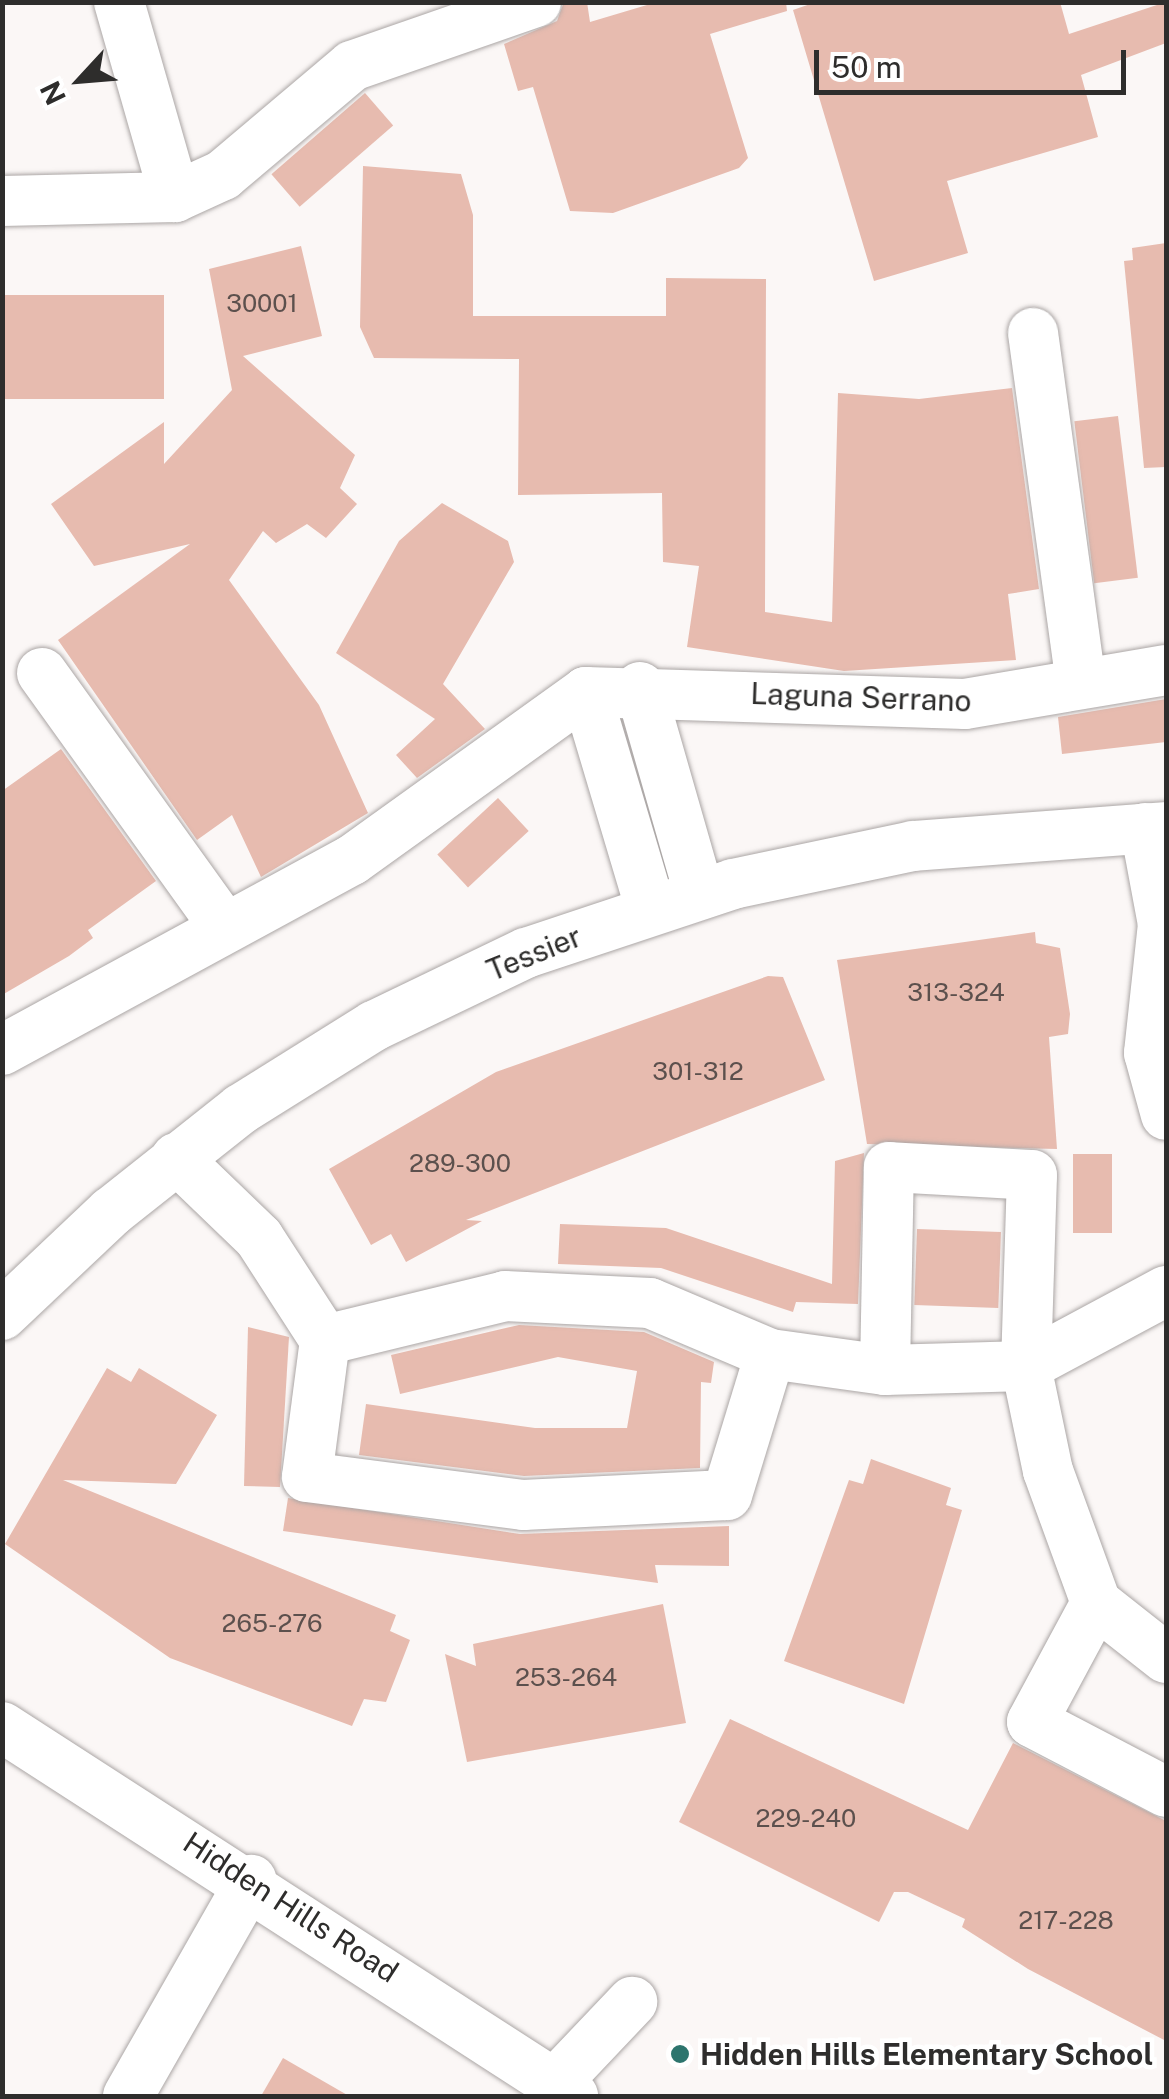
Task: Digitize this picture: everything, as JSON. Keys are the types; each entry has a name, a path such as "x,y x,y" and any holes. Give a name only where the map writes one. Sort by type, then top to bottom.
{"street":[{"path":"119,2 175,197"},
{"path":"2,201 175,197 223,175 352,66 536,2"},
{"path":"1033,333 1080,682"},
{"name":"Laguna Serrano","path":"586,692 640,688 966,704 1166,670"},
{"path":"42,673 224,926"},
{"path":"640,688 699,893"},
{"path":"2,1050 403,828 586,692 650,908"},
{"path":"1156,828 1165,928 1149,1052 1166,1115"},
{"name":"Tessier","path":"2,1315 176,1158 374,1026 650,908 699,893 912,846 1156,828"},
{"path":"176,1158 259,1238 326,1340 307,1477 523,1505 727,1495 770,1354"},
{"path":"885,1370 892,1165 1038,1182 1026,1366 1048,1471 1096,1603 1166,1658"},
{"path":"326,1340 505,1296 650,1303 770,1354 885,1370 1026,1366 1166,1291"},
{"path":"1096,1603 1032,1722 1166,1792"},
{"name":"Hidden Hills Road","path":"2,1727 250,1880 565,2088"},
{"path":"128,2096 250,1880"},
{"path":"565,2088 632,2002"}],"building":[{"path":"564,2 587,2 590,22 657,2 786,2 787,11 710,34 748,158 739,168 613,213 570,211 533,87 518,91 504,44 557,21"},
{"path":"816,2 1060,2 1069,34 1166,2 1166,43 1081,75 1098,137 947,181 968,253 874,281 793,10"},
{"path":"365,93 393,125 300,207 271,174"},
{"path":"363,166 461,174 473,215 473,316 666,316 666,278 766,279 765,612 832,622 838,393 919,399 1012,388 1039,589 1008,594 1016,660 844,671 687,647 699,566 663,562 662,493 518,495 519,359 374,358 360,327"},
{"path":"1166,243 1166,467 1144,468 1124,261 1133,260 1132,248"},
{"path":"301,246 322,336 243,356 355,455 340,488 357,504 326,538 307,524 276,543 263,531 229,580 319,705 368,813 261,877 232,815 197,840 58,640 190,544 94,566 51,504 164,422 164,464 232,390 209,269"},
{"path":"2,295 164,295 164,399 2,399"},
{"path":"1118,416 1138,578 1094,583 1074,421"},
{"path":"442,503 508,541 514,562 443,684 485,729 417,778 396,755 435,719 336,653 399,541"},
{"path":"1166,699 1166,742 1062,754 1058,717"},
{"path":"61,749 156,881 88,930 93,938 69,956 2,995 2,791"},
{"path":"498,798 529,831 468,888 437,855"},
{"path":"1035,932 1036,943 1060,948 1070,1014 1068,1034 1049,1037 1057,1149 867,1144 837,960"},
{"path":"768,976 783,977 825,1080 466,1220 482,1221 406,1262 391,1234 371,1245 329,1169 496,1072"},
{"path":"864,1153 858,1304 796,1302 793,1312 661,1268 558,1264 560,1224 666,1228 832,1284 835,1161"},
{"path":"1073,1154 1112,1154 1112,1233 1073,1233"},
{"path":"917,1229 1001,1232 998,1308 914,1305"},
{"path":"519,1325 644,1332 714,1362 711,1383 701,1382 700,1468 524,1476 359,1455 366,1404 535,1428 627,1428 637,1371 558,1357 400,1394 391,1355"},
{"path":"248,1327 289,1337 280,1487 244,1486"},
{"path":"107,1368 131,1382 139,1368 217,1415 176,1484 63,1480 396,1615 390,1631 410,1640 386,1702 364,1699 352,1726 170,1658 5,1544"},
{"path":"871,1459 951,1488 946,1505 962,1510 904,1704 784,1661 849,1480 863,1484"},
{"path":"288,1498 520,1534 729,1526 729,1566 655,1565 658,1583 283,1531"},
{"path":"663,1604 686,1723 467,1762 445,1654 476,1666 473,1644"},
{"path":"730,1719 968,1830 1013,1743 1166,1821 1166,2041 1028,1969 962,1927 965,1919 908,1892 894,1892 879,1922 679,1822"},
{"path":"283,2058 349,2096 261,2096"}],"place":[{"name":"Hidden Hills Elementary School","path":"680,2054"}]}
